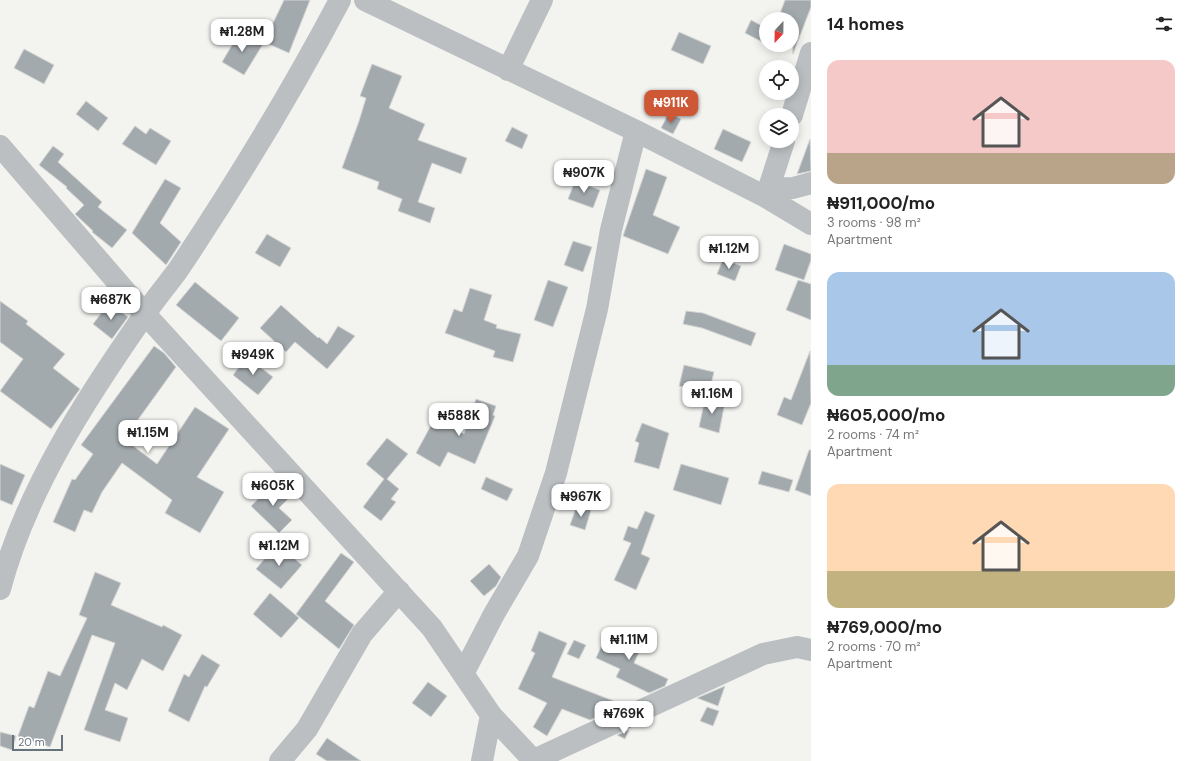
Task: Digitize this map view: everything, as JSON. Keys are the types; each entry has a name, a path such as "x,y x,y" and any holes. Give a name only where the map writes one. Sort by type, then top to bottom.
{"street":[{"path":"0,588 7,561 36,494 71,428 145,314 177,271 250,157 303,69 340,0"},
{"path":"366,0 508,70 767,193 811,224"},
{"path":"508,70 542,0"},
{"path":"794,108 811,53"},
{"path":"463,674 494,614 528,556 556,473 597,309 612,230 636,131"},
{"path":"0,146 145,314 399,590 432,628 491,715 534,760 763,654 797,647 811,650"},
{"path":"767,193 782,148"},
{"path":"767,193 811,183"},
{"path":"280,761 307,729 362,634 399,590"},
{"path":"482,761 491,715"}],"building":[{"path":"284,0 310,0 289,53 264,42"},
{"path":"785,0 811,0 811,7 799,38 799,12 781,12"},
{"path":"751,20 759,24 759,40 745,33"},
{"path":"241,30 263,44 244,75 222,62"},
{"path":"679,32 711,46 703,64 671,50"},
{"path":"24,49 54,65 44,84 14,68"},
{"path":"372,64 402,76 389,108 425,124 418,140 467,158 461,174 432,163 418,202 435,208 430,223 398,211 402,199 377,189 379,182 342,168 366,98 360,96"},
{"path":"86,101 108,118 98,131 76,114"},
{"path":"669,113 681,119 673,134 661,128"},
{"path":"135,126 146,134 150,128 171,141 156,165 122,144"},
{"path":"512,127 528,135 522,149 505,141"},
{"path":"723,129 751,142 742,162 714,149"},
{"path":"810,139 811,171 797,174"},
{"path":"53,146 64,154 58,162 102,202 98,207 127,230 112,248 92,232 93,231 75,214 84,205 66,188 67,187 39,165"},
{"path":"646,169 667,177 653,215 680,227 668,254 623,236"},
{"path":"165,179 181,188 160,223 181,242 166,265 132,233"},
{"path":"575,181 600,190 593,208 568,199"},
{"path":"267,234 291,248 280,267 255,253"},
{"path":"573,241 592,247 583,272 564,265"},
{"path":"784,244 811,254 811,260 804,280 775,270"},
{"path":"723,259 741,266 735,281 717,274"},
{"path":"548,280 568,287 553,327 534,320"},
{"path":"798,280 811,284 811,320 786,310"},
{"path":"195,282 239,318 221,341 176,305"},
{"path":"470,288 492,295 484,320 497,325 496,328 521,334 513,362 493,357 495,351 445,333 454,309 462,312"},
{"path":"0,301 28,321 26,324 65,354 53,368 80,389 51,429 0,391 23,359 0,342"},
{"path":"109,303 128,317 112,339 93,324"},
{"path":"281,305 318,338 319,337 327,344 338,326 355,336 327,369 295,342 286,352 260,328"},
{"path":"686,311 703,313 756,333 751,346 702,328 683,324"},
{"path":"154,346 164,353 176,367 124,439 157,464 195,407 229,429 197,477 224,492 200,533 165,513 172,500 122,463 102,492 92,513 84,510 75,532 53,522 72,479 75,480 93,454 81,445"},
{"path":"810,351 811,403 802,425 777,415 784,397 791,400"},
{"path":"247,357 273,377 258,395 233,375"},
{"path":"684,365 714,372 709,393 679,386"},
{"path":"476,399 496,406 493,415 495,416 475,464 448,452 440,467 416,453 435,418 464,434"},
{"path":"705,399 725,402 719,433 699,427"},
{"path":"642,423 669,433 659,469 634,462 639,443 635,441"},
{"path":"387,438 408,454 387,479 399,489 391,499 396,502 381,521 363,507 384,479 366,464"},
{"path":"809,450 811,450 811,496 795,490"},
{"path":"0,464 25,475 12,505 0,500"},
{"path":"681,464 729,478 721,505 673,490"},
{"path":"762,471 793,480 789,492 758,484"},
{"path":"486,477 513,489 507,501 481,489"},
{"path":"276,482 290,497 279,508 292,520 279,533 251,506"},
{"path":"577,505 591,510 585,530 570,525"},
{"path":"645,511 655,515 641,554 650,558 636,590 614,580 631,543 623,540 628,526 637,529"},
{"path":"277,544 302,565 281,589 256,569"},
{"path":"341,553 354,562 325,601 354,625 339,649 296,614"},
{"path":"489,564 501,577 496,586 484,596 470,581"},
{"path":"95,572 121,583 111,605 162,627 163,625 182,635 163,671 142,659 127,690 115,683 105,710 128,718 120,742 84,730 115,643 92,635 50,747 18,736 29,706 34,708 48,671 60,676 87,618 79,615"},
{"path":"270,593 299,618 281,638 253,614"},
{"path":"610,627 644,642 634,663 668,679 665,686 649,693 616,677 620,669 596,658"},
{"path":"539,631 567,643 552,677 624,705 590,720 562,709 547,736 533,727 547,703 518,689 535,653 531,651"},
{"path":"574,640 586,645 579,659 567,654"},
{"path":"202,654 220,665 207,687 205,686 189,722 168,711 184,674 189,677"},
{"path":"428,682 447,696 431,717 412,703"},
{"path":"725,686 718,706 697,698"},
{"path":"707,707 719,711 713,726 700,721"},
{"path":"629,730 625,739 617,735"},
{"path":"0,732 16,736 12,750 0,746"},
{"path":"327,738 361,761 327,761 316,754"}]}
